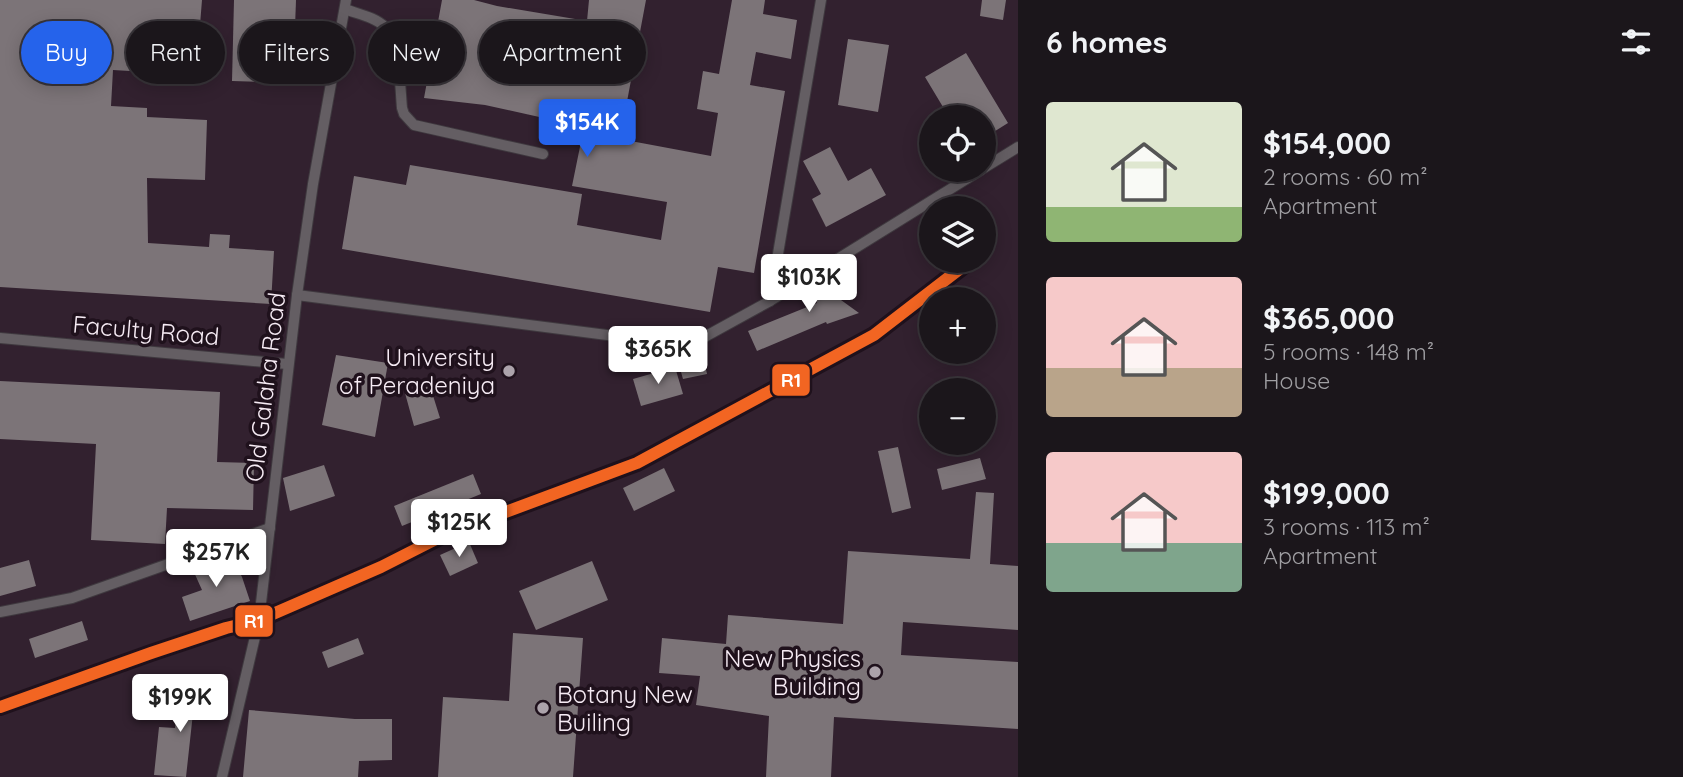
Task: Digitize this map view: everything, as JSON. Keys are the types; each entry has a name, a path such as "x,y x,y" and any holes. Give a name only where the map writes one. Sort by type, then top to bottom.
{"lane":[{"path":"771,301 821,0"},
{"path":"345,5 384,25 394,38 402,108 414,125 542,154"},
{"name":"Old Galaha Road","path":"222,777 259,620 287,364 313,184 345,5"},
{"path":"996,160 1018,147"},
{"path":"297,295 677,344 699,340 771,301 961,182"},
{"name":"Faculty Road","path":"0,338 287,364"},
{"path":"0,612 72,598 270,528"}],"shaded area":[{"name":"University of Peradeniya","path":"0,0 1018,0 1018,777 0,777"}],"building":[{"path":"0,0 202,0 200,21 126,21 126,71 113,70 111,106 147,108 147,117 207,120 205,180 147,178 148,243 209,247 210,234 230,235 229,248 274,251 271,304 0,287"},
{"path":"234,0 296,0 295,21 239,21 239,81 232,81"},
{"path":"442,0 474,0 587,21 479,21 479,84 630,84 620,139 711,156 718,113 697,109 703,71 719,74 732,0 765,0 763,14 797,20 791,59 756,52 750,85 785,91 754,273 718,267 710,312 342,249 354,176 406,185 410,165 582,194 577,225 661,240 667,202 572,186 584,127 485,105 424,98 427,84 465,84 465,21 438,21"},
{"path":"589,0 646,0 642,21 587,21"},
{"path":"982,0 1006,0 1003,20 980,16"},
{"path":"848,39 889,45 878,112 838,105"},
{"path":"966,53 1008,123 996,130 996,105 942,105 925,77"},
{"path":"830,147 848,181 871,168 886,195 826,227 812,199 821,194 803,161"},
{"path":"849,274 857,293 841,300 859,313 827,324 826,322 757,351 748,331 817,303 812,291"},
{"path":"702,351 707,374 683,379 677,358"},
{"path":"336,355 388,363 375,437 322,425"},
{"path":"675,367 683,394 641,406 633,379"},
{"path":"0,381 220,392 217,462 254,463 253,510 167,508 165,544 91,540 96,444 0,439"},
{"path":"430,386 440,418 414,426 405,393"},
{"path":"898,447 911,508 892,513 878,451"},
{"path":"980,458 986,479 942,490 937,469"},
{"path":"324,465 335,496 290,511 283,478"},
{"path":"664,468 675,491 634,511 623,488"},
{"path":"473,474 481,494 402,526 394,506"},
{"path":"976,492 994,493 990,564 1018,566 1018,630 903,622 901,655 1018,662 1018,729 834,717 831,777 766,777 769,716 696,705 700,676 659,673 662,638 726,644 728,615 843,624 848,551 970,559"},
{"path":"469,542 478,563 450,576 440,555"},
{"path":"230,554 250,601 190,621 182,597 202,590 193,570"},
{"path":"29,560 36,586 0,596 0,568"},
{"path":"592,561 608,600 536,630 519,591"},
{"path":"82,621 88,640 35,658 29,639"},
{"name":"Botany New Builing","path":"513,633 583,638 573,777 438,777 443,697 509,701"},
{"path":"358,638 364,654 328,668 322,652"},
{"path":"178,688 209,690 207,714 193,713 186,777 154,775 159,727 175,728"},
{"path":"249,710 355,719 392,719 392,760 359,761 358,777 243,777"}],"transit line":[{"name":"R1","path":"0,707 151,653 259,620 381,567 444,535 637,463 874,335 954,273"}],"place":[{"name":"University of Peradeniya","path":"509,371"},
{"name":"New Physics Building","path":"875,672"},
{"name":"Botany New Builing","path":"543,708"}]}
